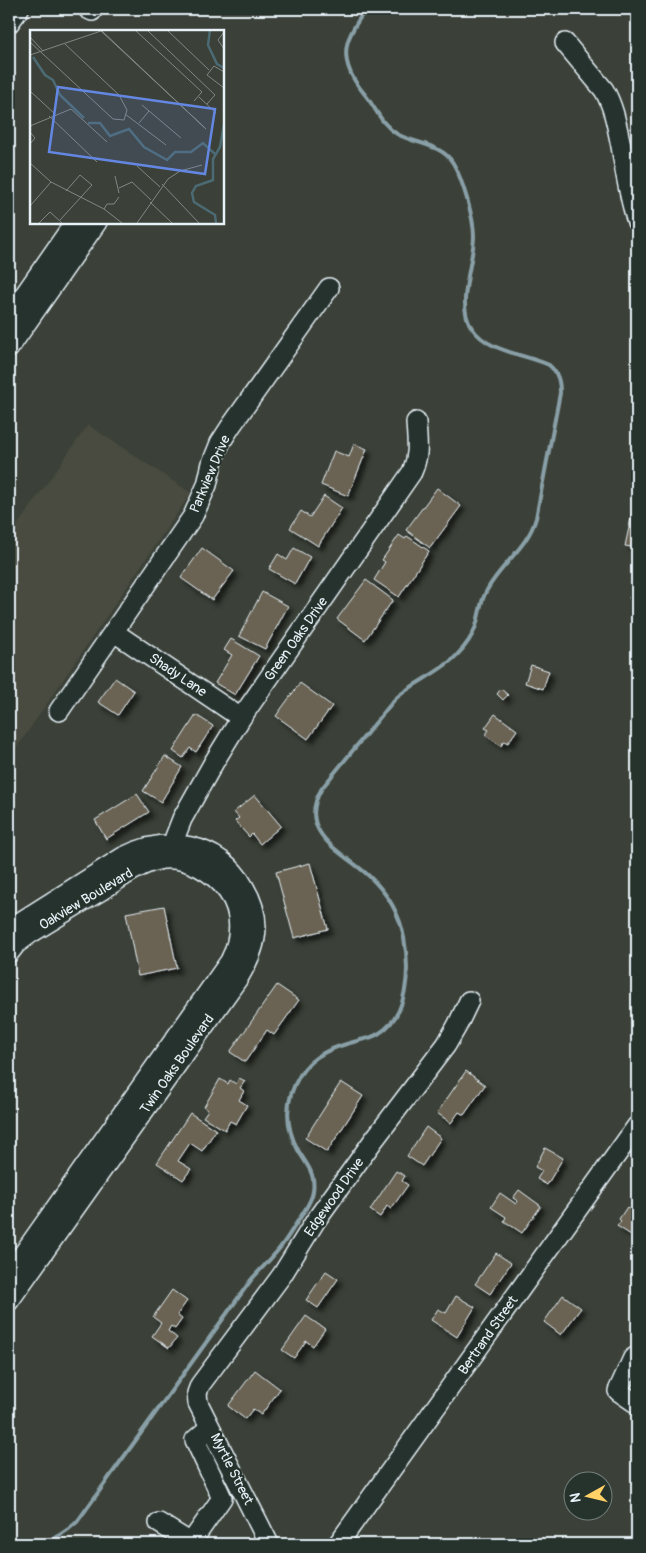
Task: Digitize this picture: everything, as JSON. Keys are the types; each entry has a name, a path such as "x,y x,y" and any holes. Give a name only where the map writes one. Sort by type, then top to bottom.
{"street":[{"path":"9,24 19,9"},
{"path":"564,42 609,98 616,119 631,204 637,222"},
{"path":"9,317 74,224"},
{"path":"9,348 96,224"},
{"name":"Parkview Drive","path":"60,711 193,516 207,485 212,463 220,443 329,288"},
{"name":"Green Oaks Drive","path":"171,852 182,819 241,718 412,472 418,455 416,422"},
{"name":"Shady Lane","path":"114,632 241,718"},
{"name":"Oakview Boulevard","path":"9,929 135,851 152,846 171,852"},
{"name":"Twin Oaks Boulevard","path":"9,1300 248,962 256,936 256,924 250,897 241,882 228,865 214,854 194,848 171,852"},
{"name":"Oakview Boulevard","path":"9,953 31,933 137,868 171,852"},
{"name":"Twin Oaks Boulevard","path":"9,1274 230,961 235,951 239,933 238,917 232,898 227,890 212,875 171,852"},
{"name":"Edgewood Drive","path":"197,1393 204,1379 282,1274 328,1205 446,1045 469,1001"},
{"name":"Bertrand Street","path":"338,1544 637,1126"},
{"path":"637,1356 633,1358 618,1391 637,1404"},
{"name":"Myrtle Street","path":"197,1393 198,1403 269,1544"},
{"path":"159,1523 191,1544 222,1498 195,1440 210,1427"}],"shaded area":[{"path":"88,425 191,493 9,759 9,537"}],"building":[{"path":"354,444 367,449 348,496 321,485 334,451 349,457"},
{"path":"437,488 461,506 430,548 406,530"},
{"path":"324,496 342,508 318,546 290,528 301,511 310,517"},
{"path":"633,509 637,510 637,548 625,546"},
{"path":"399,535 405,539 407,536 429,551 399,597 374,580 385,562 382,560"},
{"path":"202,548 234,571 212,600 181,578"},
{"path":"294,548 310,557 295,584 269,569 278,554 287,560"},
{"path":"637,570 637,583 631,579"},
{"path":"366,580 393,600 365,640 337,619"},
{"path":"637,586 637,604 629,598"},
{"path":"262,592 288,606 265,649 239,636"},
{"path":"231,639 259,656 235,695 215,683 232,655 224,650"},
{"path":"531,665 549,671 543,689 525,683"},
{"path":"115,678 134,691 118,715 98,702"},
{"path":"300,683 332,706 308,739 276,716"},
{"path":"501,689 508,695 503,700 497,694"},
{"path":"495,714 517,730 508,743 504,741 501,746 485,735 489,730 485,728"},
{"path":"196,715 213,726 196,752 190,748 183,758 173,751"},
{"path":"165,756 182,767 161,802 143,791"},
{"path":"137,794 149,812 106,839 95,820"},
{"path":"255,795 281,826 260,844 252,834 249,837 235,821 239,818 234,812"},
{"path":"310,863 328,929 294,938 276,872"},
{"path":"164,906 177,968 138,976 126,913"},
{"path":"277,985 299,1000 274,1035 267,1030 245,1062 230,1052"},
{"path":"466,1071 485,1085 464,1115 459,1112 451,1123 437,1113"},
{"path":"239,1078 245,1081 240,1088 244,1091 239,1100 247,1105 236,1124 230,1121 225,1130 203,1117 208,1110 204,1107 220,1079 228,1084 230,1080 236,1084"},
{"path":"341,1082 363,1096 327,1152 305,1138"},
{"path":"190,1113 216,1130 202,1151 190,1143 178,1161 191,1169 183,1180 157,1163"},
{"path":"426,1127 441,1138 422,1166 407,1156"},
{"path":"545,1148 563,1158 547,1185 537,1179 542,1171 535,1167"},
{"path":"396,1171 405,1176 402,1181 408,1185 391,1209 387,1206 380,1217 370,1210"},
{"path":"519,1190 541,1206 522,1233 504,1221 506,1217 491,1207 500,1193 516,1204 518,1201 513,1198"},
{"path":"636,1201 637,1232 634,1237 617,1226 627,1207 631,1210"},
{"path":"496,1253 511,1263 490,1294 475,1284"},
{"path":"326,1271 338,1279 318,1308 306,1300"},
{"path":"172,1290 187,1301 177,1315 182,1319 175,1329 171,1326 168,1331 177,1338 169,1348 152,1336 161,1323 153,1317"},
{"path":"563,1295 581,1308 561,1335 544,1322"},
{"path":"456,1296 475,1307 457,1337 431,1320 438,1309 446,1313"},
{"path":"306,1316 325,1329 313,1346 306,1341 294,1358 282,1350"},
{"path":"255,1370 280,1389 261,1415 253,1409 245,1419 228,1406"}],"waterway":[{"path":"41,1544 60,1535 77,1522 251,1280 282,1245 310,1202 314,1185 312,1174 298,1150 290,1131 288,1112 291,1093 305,1068 325,1052 378,1034 388,1026 396,1016 401,1004 407,977 406,950 402,929 392,904 382,889 369,876 326,840 318,829 314,817 315,804 322,788 395,699 410,687 443,667 465,645 476,626 481,603 487,590 499,572 521,547 536,518 560,393 558,378 555,371 549,365 487,342 472,328 467,319 465,296 474,236 470,209 464,188 453,163 448,157 435,148 392,131 355,81 347,61 347,43 366,9"}]}
